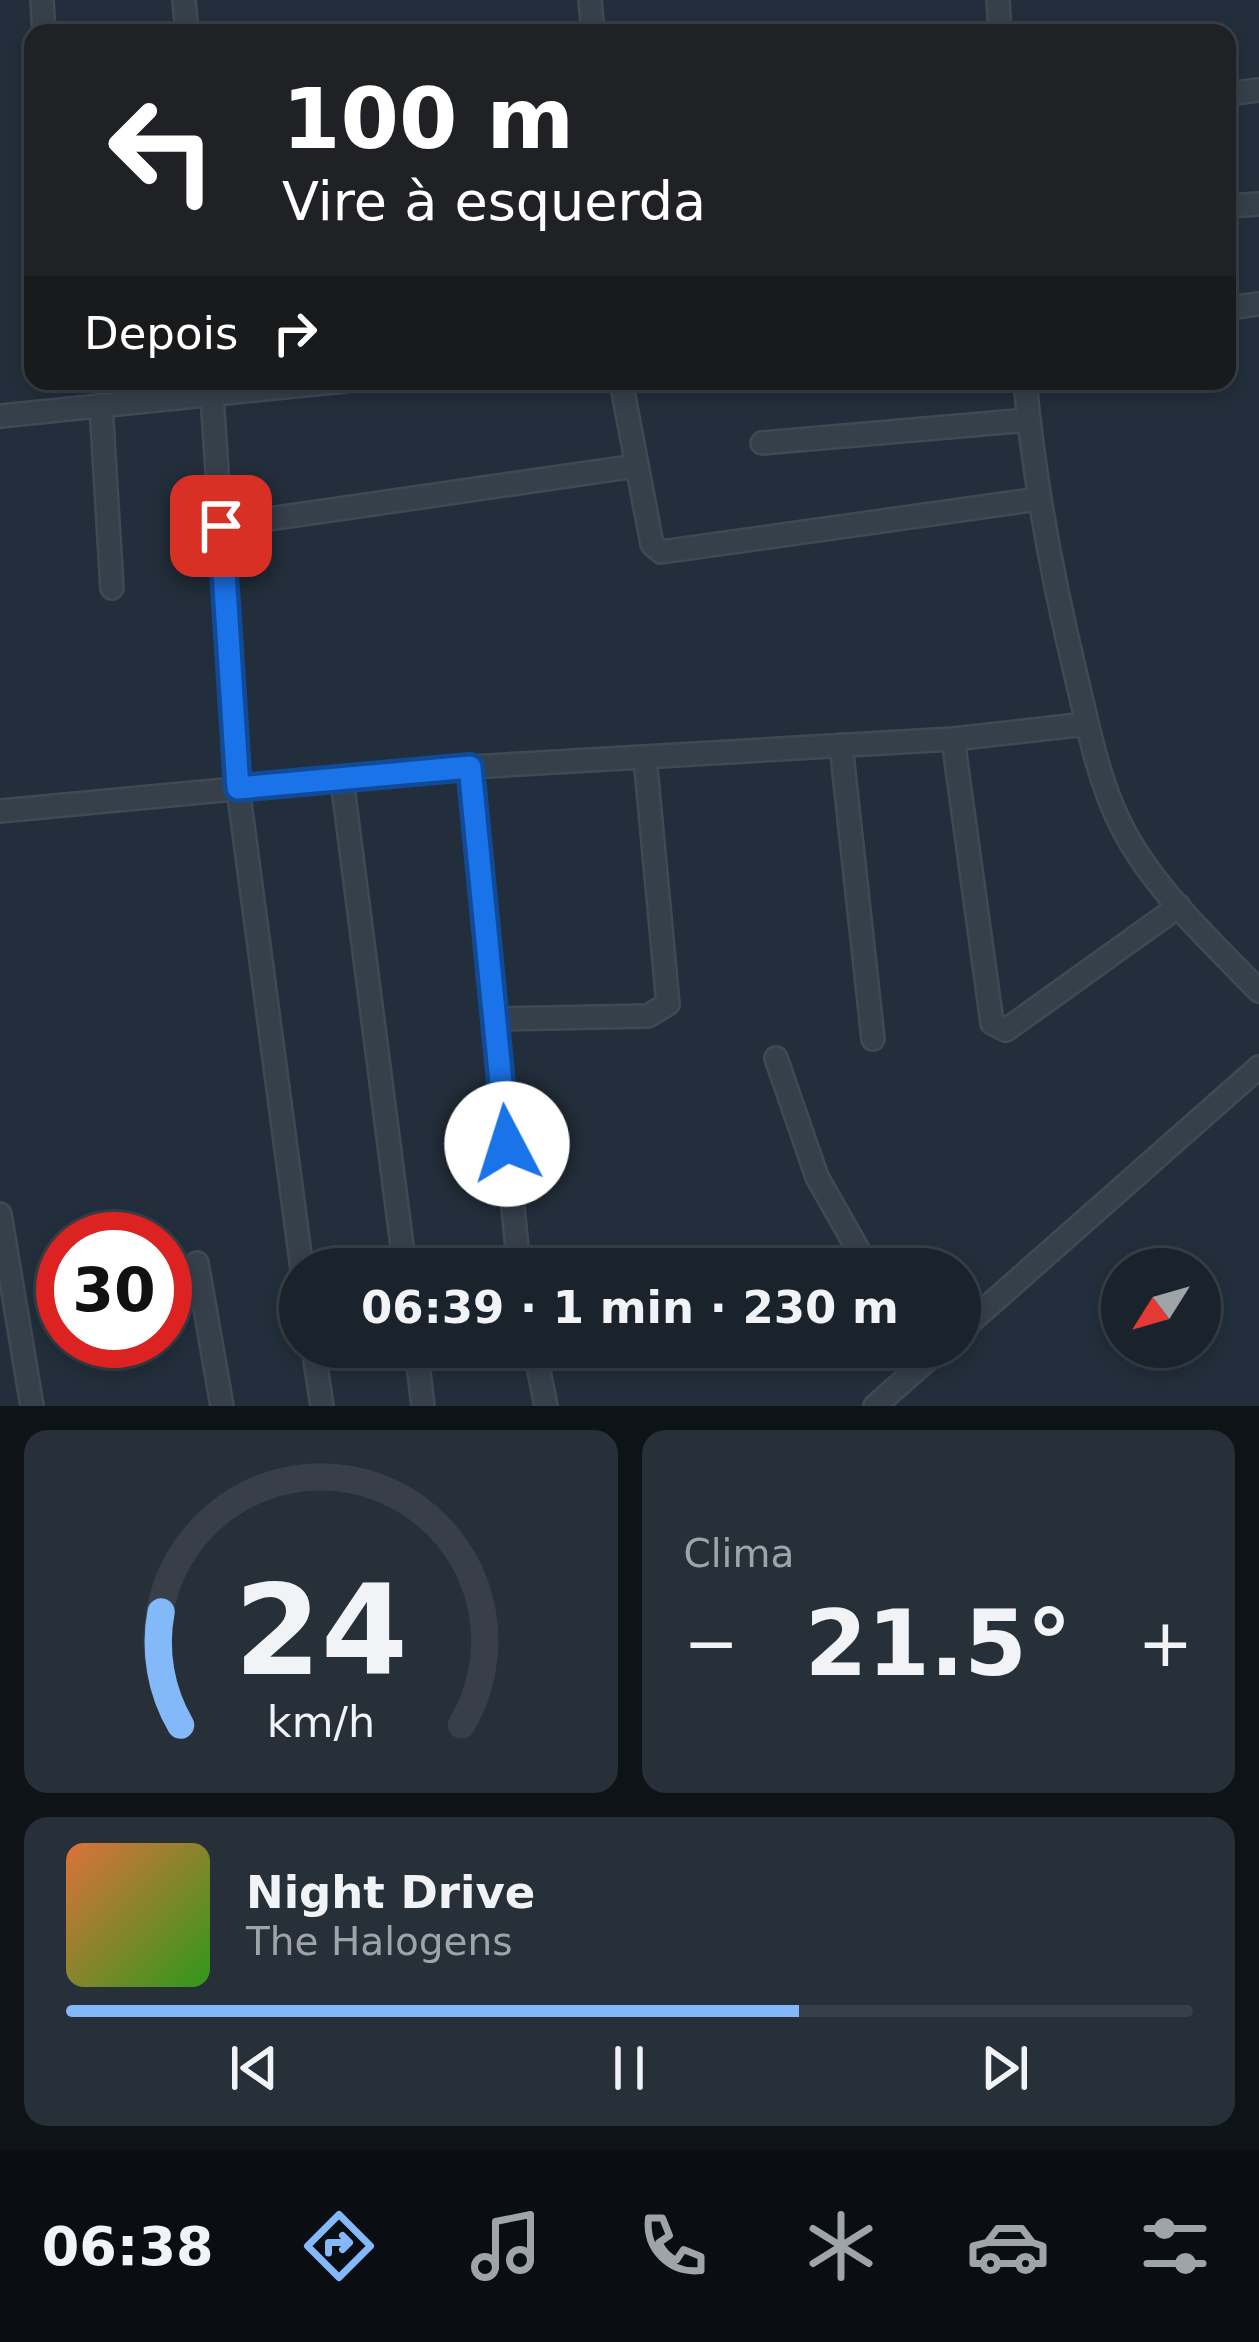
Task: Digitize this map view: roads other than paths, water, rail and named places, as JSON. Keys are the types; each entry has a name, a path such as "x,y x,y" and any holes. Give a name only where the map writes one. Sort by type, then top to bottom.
{"street":[{"path":"67,390 68,407"},
{"path":"0,416 212,390 238,788 299,1248"},
{"path":"623,390 652,544 662,552 1039,499"},
{"path":"1026,390 1039,499 1087,724 1119,822 1179,906 1259,991"},
{"path":"101,405 112,588"},
{"path":"762,443 1028,421"},
{"path":"221,526 636,466"},
{"path":"0,811 470,767 953,739 1087,724"},
{"path":"953,739 992,1023 998,1028 1006,1030 1179,906"},
{"path":"841,746 873,1039"},
{"path":"495,1019 648,1016 668,1004 645,757"},
{"path":"470,767 517,1248"},
{"path":"342,780 403,1248"},
{"path":"776,1058 818,1177 857,1248"},
{"path":"981,1312 1259,1067"},
{"path":"0,1214 32,1406"},
{"path":"197,1263 222,1406"},
{"path":"316,1368 322,1406"},
{"path":"418,1368 423,1406"},
{"path":"538,1368 546,1406"},
{"path":"874,1406 917,1368"}]}
